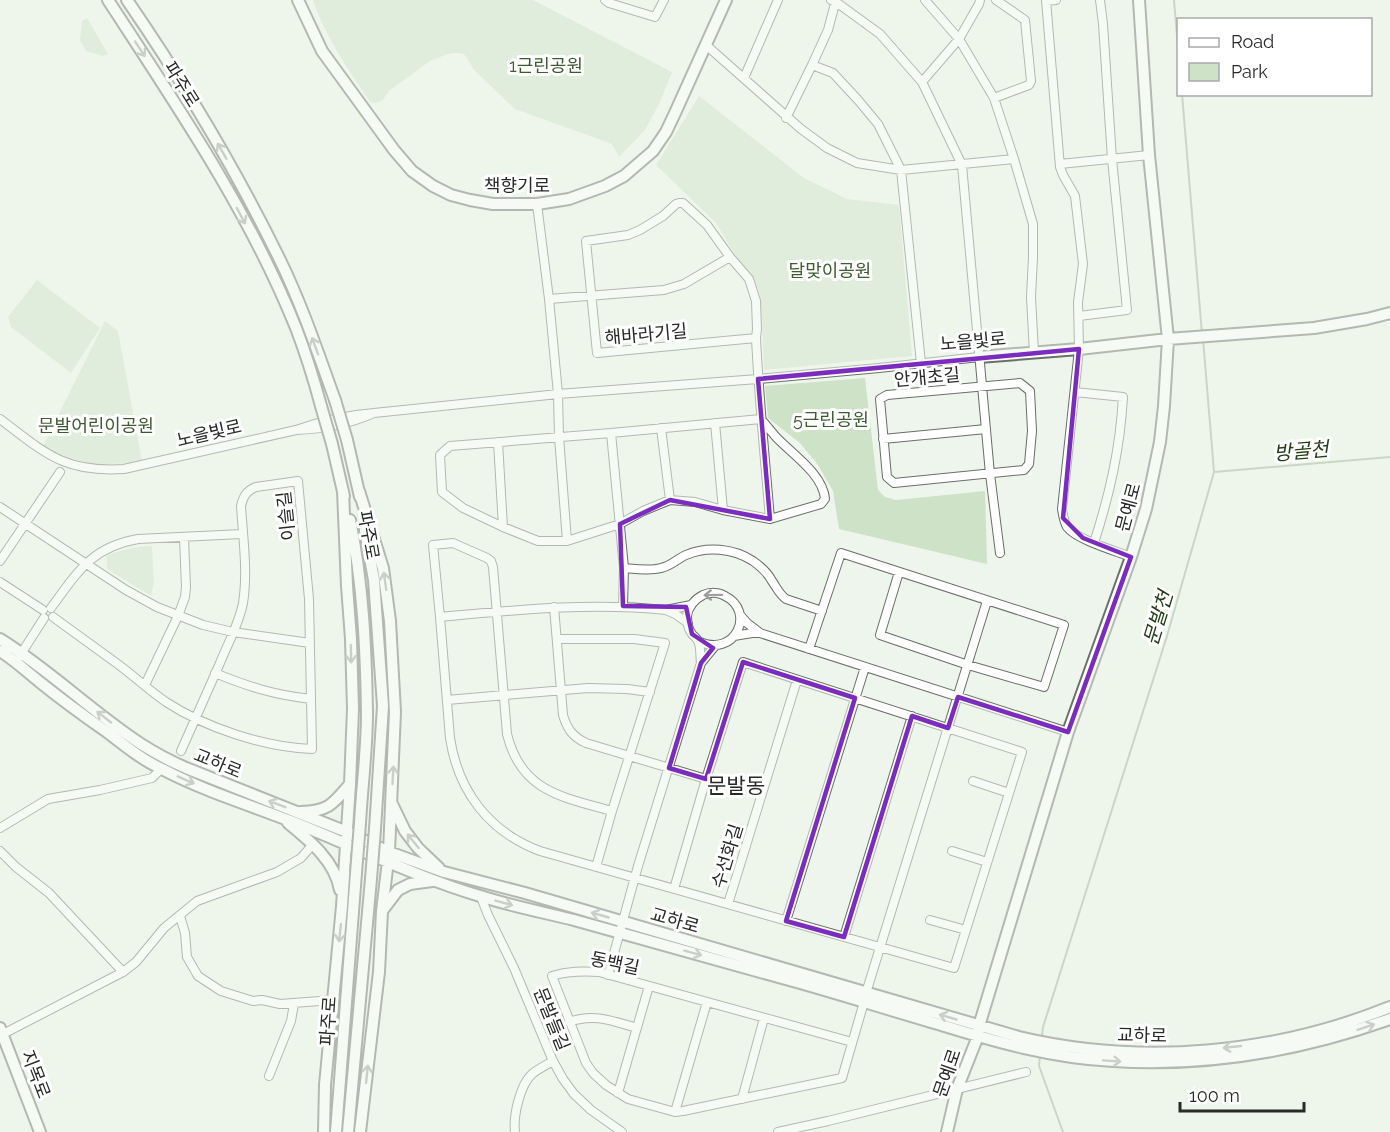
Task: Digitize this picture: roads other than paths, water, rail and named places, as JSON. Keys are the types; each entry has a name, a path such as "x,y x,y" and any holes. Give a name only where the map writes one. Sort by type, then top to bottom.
{"street":[{"name":"파주로","path":"108,0 170,94 224,183 271,272 312,372 344,491 353,535 360,581 367,714 336,1132"},
{"name":"파주로","path":"127,0 161,49 206,124 280,260 304,314 335,400 359,491 374,580 383,706 371,879 348,1132"},
{"name":"책향기로","path":"298,0 322,51 394,150 412,171 451,195 493,204 537,204 569,199 605,186 624,176 653,151 666,132 726,0"},
{"path":"605,0 655,17 664,0"},
{"path":"744,78 778,0"},
{"path":"925,0 959,39 994,98 1014,159 1033,224 1031,297 1034,353"},
{"path":"922,82 959,39 980,0"},
{"path":"994,98 1029,86 1030,81 1025,20 996,0"},
{"path":"1056,0 1046,1 1060,164 1077,203 1083,264 1078,302 1079,349 1062,509 1063,518 1073,533 1131,557"},
{"path":"1079,316 1127,310 1112,159 1100,0"},
{"name":"문예로","path":"947,1132 957,1089 979,1031 1068,732 1146,509 1160,442 1168,339 1149,155 1139,0"},
{"path":"786,118 828,30 834,1 880,34 922,82 962,165 982,387"},
{"path":"706,45 786,118 827,148 857,163 901,170 1014,159"},
{"path":"812,65 833,73 878,124 901,170 921,363"},
{"path":"1060,164 1149,155"},
{"name":"해바라기길","path":"756,338 597,353 586,241 628,235 663,216 676,204 683,203 707,225 749,279 756,301 758,379 770,519"},
{"path":"537,204 558,394 567,541"},
{"path":"549,299 664,290 684,284 730,257"},
{"name":"노을빛로","path":"0,419 45,453 64,463 110,470 135,467 296,430 317,430 354,421 374,413 558,394 758,379 1168,339 1314,328 1390,314"},
{"name":"안개초길","path":"1020,383 1030,391 1032,431 1029,464 1024,470 894,483 887,477 883,440 880,399 886,395 1020,383"},
{"name":"안개초길","path":"982,387 990,474"},
{"path":"1075,392 1123,397 1121,429 1113,474 1094,543"},
{"path":"761,419 813,472 824,492 825,499 820,504 770,519 695,502 670,500 620,524 567,541 538,541 463,508 442,492 440,455 450,446 611,434 761,419"},
{"path":"715,423 723,510"},
{"path":"661,428 670,500"},
{"path":"883,440 986,429"},
{"path":"611,434 624,568 623,606"},
{"path":"498,442 503,527"},
{"path":"0,561 60,472"},
{"path":"990,474 1000,553"},
{"name":"이슬길","path":"0,582 92,644 166,701 195,718 253,739 312,749 308,589 298,481 250,489 242,500 244,589 241,614 195,718 181,751"},
{"path":"324,1132 325,1085 342,906 353,709 344,491"},
{"path":"359,491 383,568 390,621 395,712 389,857 382,911 379,972 360,1132"},
{"path":"0,507 140,598 178,616 233,633 310,643"},
{"path":"19,657 85,563 101,551 124,541 138,539 242,534"},
{"path":"145,685 185,597 184,538"},
{"name":"수선화길","path":"612,811 555,794 536,783 514,756 507,734 491,561 453,543 432,545 452,755 464,786 474,802 506,833 530,847 596,867 954,968 1022,752 743,662 674,889"},
{"path":"624,568 654,570 670,565 688,554 714,550 729,551 758,565 772,579 781,595 786,599 822,611"},
{"path":"809,649 841,553 1064,626 1044,687 968,665 880,635 899,572"},
{"path":"711,593 728,596 734,602 740,615 740,626 734,636 723,644 715,646 698,641 692,634 687,617 695,601 702,595 711,593"},
{"path":"865,998 987,601"},
{"path":"440,617 554,607 623,606 666,610 692,605"},
{"path":"554,607 563,716 573,735 586,743 706,778"},
{"path":"666,610 688,623"},
{"path":"740,615 760,633"},
{"path":"734,636 760,633 1068,732"},
{"name":"교하로","path":"0,639 19,657 142,745 186,768 297,812 433,880 481,897 622,928 979,1031 1110,1061 1188,1062 1239,1057 1288,1049 1390,1018"},
{"path":"557,639 617,639 665,643 596,867"},
{"path":"698,641 701,663"},
{"path":"608,975 635,878 701,663 715,646"},
{"name":"교하로","path":"0,651 19,657 36,680 125,746 161,769 281,817 346,837"},
{"path":"786,921 865,667"},
{"path":"215,673 271,693 311,699"},
{"name":"수선화길","path":"728,904 797,680"},
{"path":"447,700 606,688 650,692"},
{"path":"844,937 912,716"},
{"path":"0,828 48,799 152,778 161,769"},
{"path":"973,781 1009,793"},
{"path":"297,812 332,806 350,784"},
{"path":"392,803 405,831 418,848 444,872"},
{"path":"281,817 323,855 338,882 342,906"},
{"path":"2,1031 123,972 136,962 164,928 197,901 277,872 301,858 313,844"},
{"path":"0,851 49,893 123,972"},
{"path":"952,851 987,862"},
{"name":"교하로","path":"389,857 525,893 622,928"},
{"path":"382,911 398,890 410,884 433,880"},
{"name":"문발들길","path":"481,897 563,1079 574,1094 591,1110 622,1132"},
{"path":"180,916 185,933 187,957 198,976 221,991 253,1001 262,1000 280,1004 333,1000"},
{"path":"930,920 966,930"},
{"name":"동백길","path":"852,1042 599,972 564,972 552,976 586,1063 593,1073 618,1094 628,1099 675,1112 842,1078 865,998"},
{"name":"동백길","path":"618,1094 649,986"},
{"path":"675,1112 707,1002"},
{"path":"269,1077 291,1022 294,1004"},
{"name":"교하로","path":"1055,1050 1143,1053 1188,1052 1239,1047 1287,1040 1390,1007"},
{"path":"569,1022 590,1017 602,1018 637,1028"},
{"path":"742,1099 764,1018"},
{"name":"지목로","path":"2,1031 40,1132"},
{"path":"515,1132 514,1123 522,1088 532,1074 553,1061"},
{"path":"778,1132 1026,1072"}],"waterway":[{"name":"문발천","path":"1174,0 1177,36"},
{"name":"문발천","path":"1182,96 1202,334"},
{"name":"문발천","path":"1042,1036 1167,636 1214,472 1203,339"},
{"name":"방골천","path":"1214,472 1390,457"},
{"name":"문발천","path":"1040,1054 1039,1066 1063,1132"}],"district":[{"name":"문발동","path":"736,785"}],"park label":[{"name":"1근린공원","path":"546,65"},
{"name":"달맞이공원","path":"830,270"},
{"name":"5근린공원","path":"831,419"},
{"name":"문발어린이공원","path":"96,425"}]}
